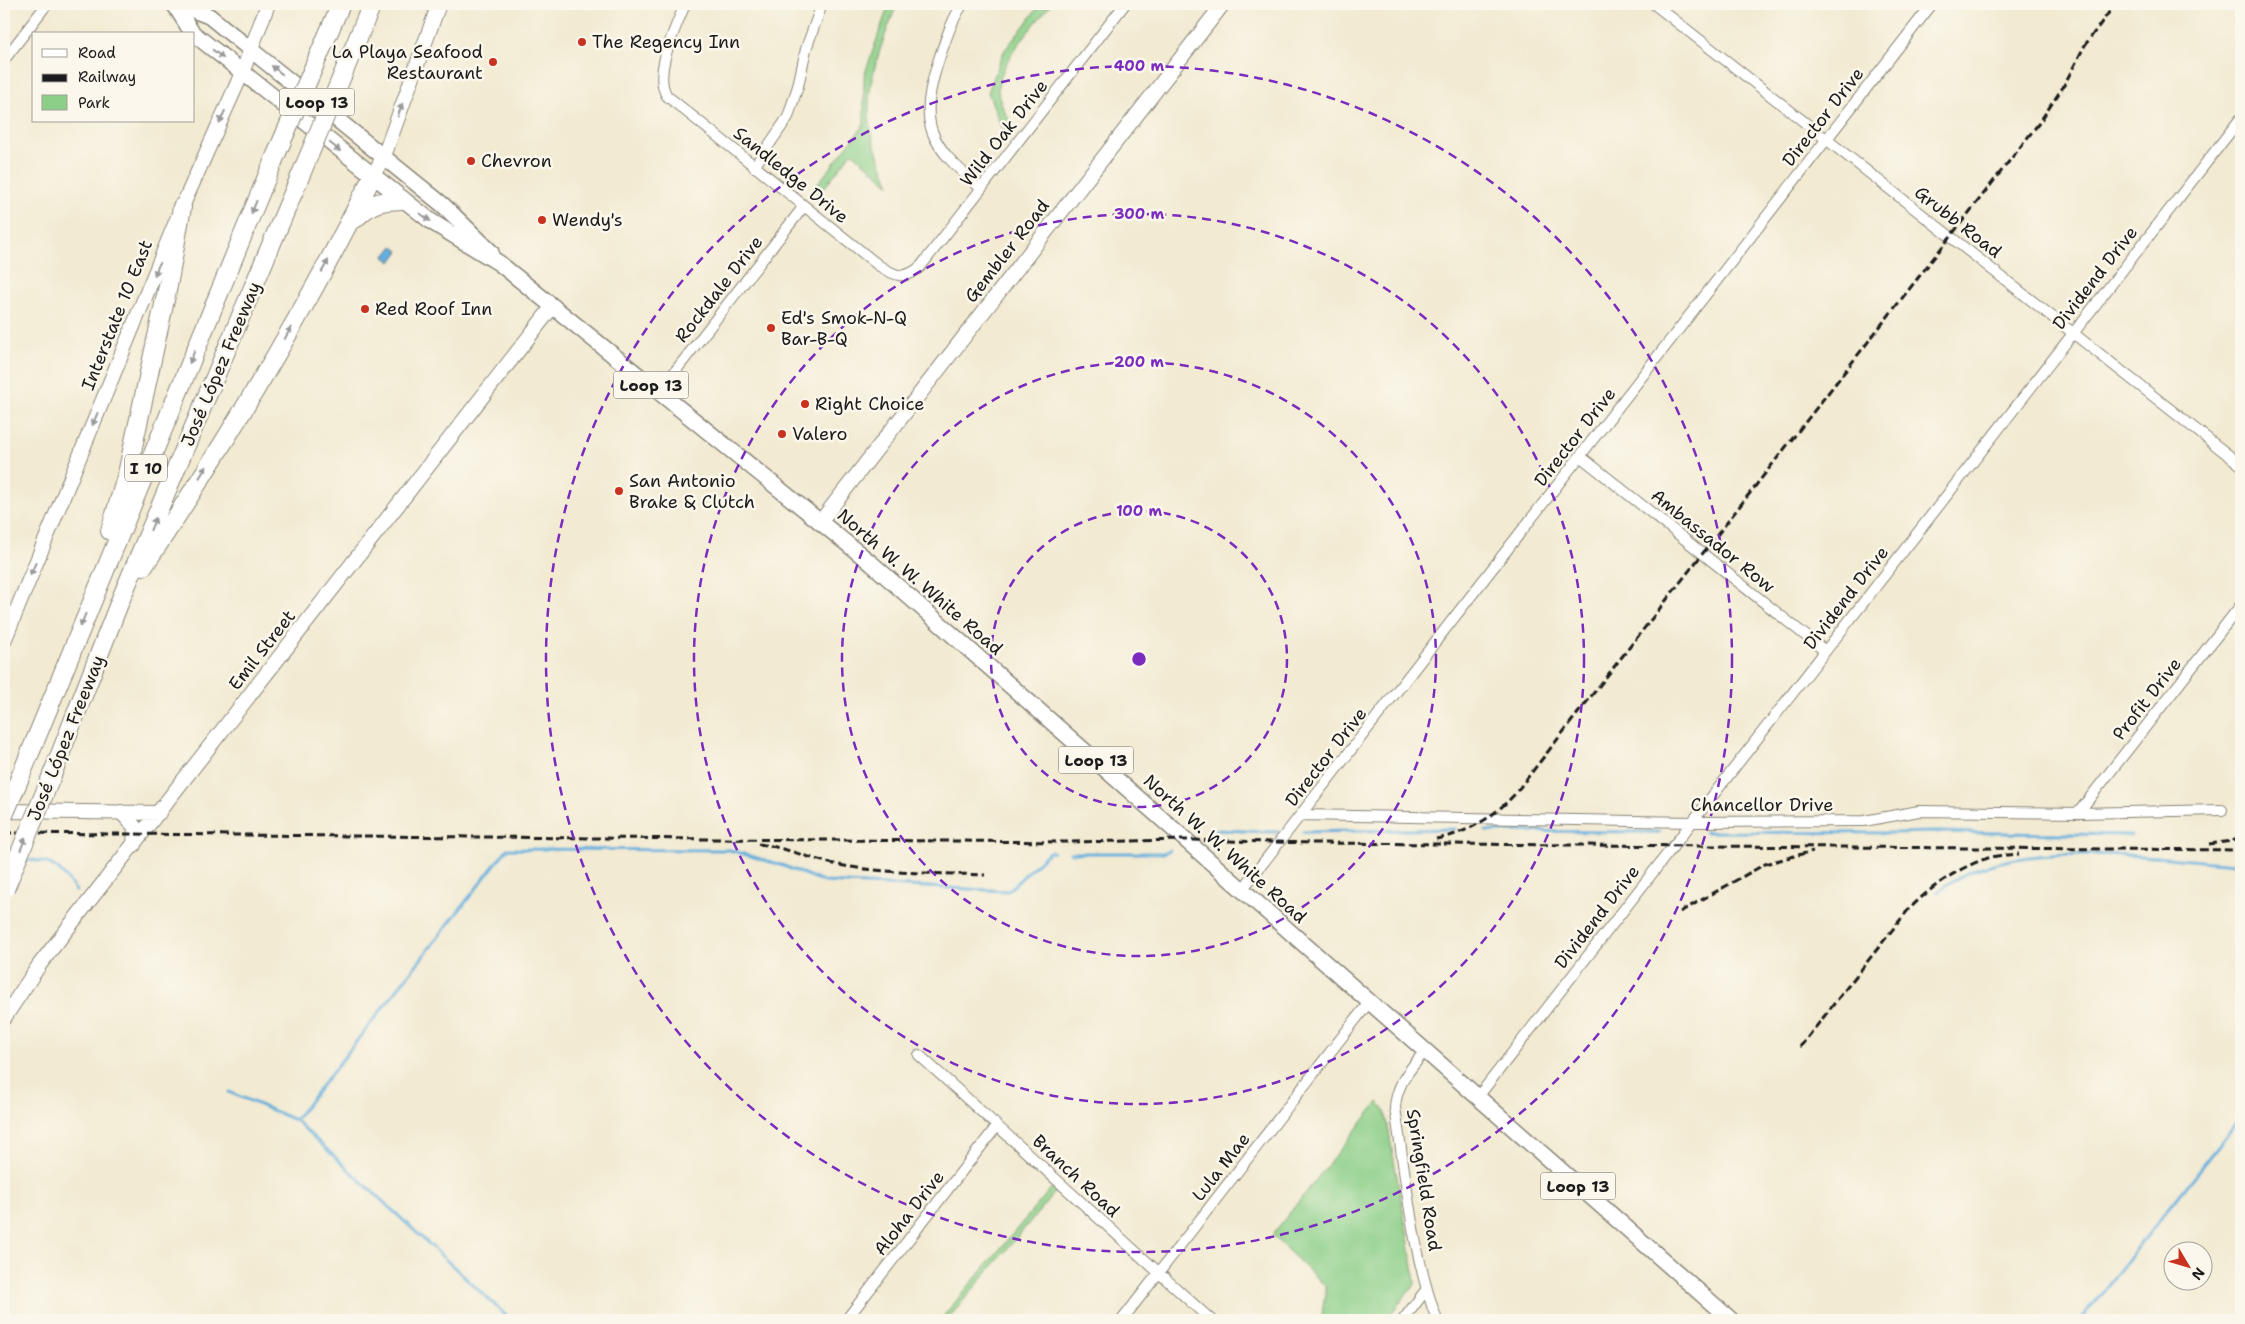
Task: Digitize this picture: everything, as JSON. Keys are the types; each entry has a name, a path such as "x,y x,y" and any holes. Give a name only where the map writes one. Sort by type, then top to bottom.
{"highway":[{"name":"José López Freeway","path":"4,815 273,162 341,4"},
{"name":"José López Freeway","path":"4,890 50,780 120,601 372,4"},
{"path":"120,601 258,387 349,224 372,176"},
{"path":"349,224 366,207 378,201 402,200"},
{"path":"98,585 112,521 129,465 168,286 182,207"}],"main road":[{"name":"Loop 13","path":"176,4 193,32"},
{"name":"Loop 13","path":"176,4 209,16 384,156"},
{"name":"Interstate 10 East","path":"4,641 182,207 242,73 268,4"},
{"path":"372,176 384,156 439,4"},
{"name":"Gembler Road","path":"820,522 1223,4"},
{"name":"Loop 13","path":"195,35 242,73"},
{"name":"North W. W. White Road","path":"242,73 402,200 432,222 499,263 820,522 939,622 1731,1320"},
{"name":"North W. W. White Road","path":"384,156 470,230 499,263"},
{"name":"Emil Street","path":"4,1018 40,964 553,306"},
{"path":"4,811 159,813"},
{"path":"122,812 135,827 134,845"}],"street":[{"path":"4,60 47,4"},
{"name":"Sandledge Drive","path":"685,4 663,65 661,78 663,90 667,96 754,167 893,275 905,276"},
{"path":"754,167 788,117 798,86 806,49 822,4"},
{"path":"963,4 950,28 931,84 927,111 929,123 943,153 953,164 982,188"},
{"name":"Wild Oak Drive","path":"905,276 913,273 921,266 1125,4"},
{"name":"Grubb Road","path":"1654,4 2241,465"},
{"name":"Director Drive","path":"1242,890 1932,4"},
{"name":"Dividend Drive","path":"1477,1098 2241,118"},
{"name":"Rockdale Drive","path":"659,392 804,206"},
{"name":"Ambassador Row","path":"1580,456 1825,651"},
{"name":"Profit Drive","path":"2078,813 2241,605"},
{"name":"Chancellor Drive","path":"1301,815 1692,822 1864,821 1919,811 2078,813 2222,810"},
{"name":"Lula Mae","path":"1122,1320 1370,1001"},
{"name":"Springfield Road","path":"1425,1051 1402,1081 1395,1098 1395,1108 1410,1207 1426,1290 1437,1320"},
{"name":"Branch Road","path":"919,1055 1211,1320"},
{"name":"Aloha Drive","path":"846,1320 997,1126"},
{"path":"1402,1320 1426,1290"}],"green space":[{"path":"889,4 897,4 880,51 871,84 869,117 877,153 890,185 852,152 814,201 808,196 864,125 864,76"},
{"path":"1041,4 1051,4 1027,33 1005,65 998,88 1001,104 1016,130 1010,138 1000,124 988,92 1004,51"},
{"path":"1378,1102 1385,1110 1415,1284 1386,1320 1321,1320 1326,1287 1272,1235"},
{"path":"1053,1186 1057,1190 947,1320 940,1320"}],"water":[{"path":"393,246 399,251 391,262 384,257"}],"waterway":[{"path":"1303,832 1455,829"},
{"path":"1215,830 1278,832"},
{"path":"1486,831 1659,832"},
{"path":"1705,832 1932,832 2131,835"},
{"path":"295,1120 507,849 730,850 781,865 825,882 1008,891 1049,852 1053,852"},
{"path":"1071,853 1163,853 1170,850"},
{"path":"1938,892 1965,874 1999,862 2038,856 2080,854 2123,855 2235,864 2241,862"},
{"path":"23,860 42,861 55,867 61,871 76,891"},
{"path":"229,1092 295,1120 511,1320"},
{"path":"2080,1320 2241,1118"}],"railway":[{"path":"1436,839 1469,829 1497,811 1514,795 2039,123 2063,87 2085,45 2115,4"},
{"path":"4,833 1069,842 1187,840 1314,843 2241,850"},
{"path":"2209,844 2241,838"},
{"path":"758,844 779,848 829,863 857,868 912,873 985,875"},
{"path":"1680,912 1765,864 1813,851"},
{"path":"1800,1047 1908,910 1935,886 1977,862 1992,857 2019,854"}],"place":[{"name":"The Regency Inn","path":"582,42"},
{"name":"La Playa Seafood Restaurant","path":"493,62"},
{"name":"Chevron","path":"471,161"},
{"name":"Wendy's","path":"542,220"},
{"name":"Red Roof Inn","path":"365,309"},
{"name":"Ed's Smok-N-Q Bar-B-Q","path":"771,328"},
{"name":"Right Choice","path":"805,404"},
{"name":"Valero","path":"782,434"},
{"name":"San Antonio Brake & Clutch","path":"619,491"}]}
